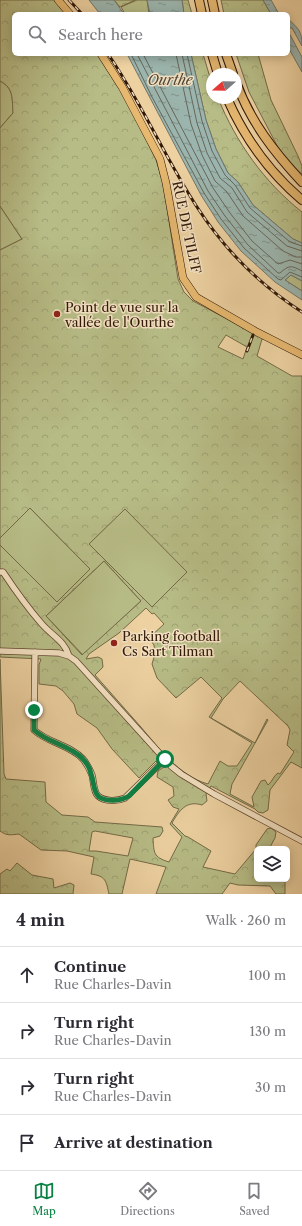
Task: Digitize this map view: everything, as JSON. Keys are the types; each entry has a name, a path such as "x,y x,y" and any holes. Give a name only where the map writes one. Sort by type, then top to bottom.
{"highway":[{"path":"199,0 202,12"},
{"path":"212,0 215,12"},
{"path":"213,56 216,68"},
{"path":"227,56 231,68"},
{"path":"242,96 247,108 265,138 302,182"},
{"path":"230,104 242,129 253,146 280,179 302,200"}],"main road":[{"path":"58,0 68,12"},
{"name":"RUE DE TILFF","path":"102,56 122,87 160,159 166,183 183,278 189,288 196,298 302,355"}],"street":[{"path":"0,572 3,572 17,593 46,628 67,648 70,656 165,759 181,774 302,841"},
{"path":"0,651 59,653 70,656"},
{"path":"35,652 34,730 45,738 72,751 83,759 89,769 95,791 98,796 107,800 126,798 165,759"}],"green space":[{"path":"0,0 54,0 65,12 12,12 12,56 99,56 115,77 156,160 163,183 178,279 184,292 193,301 265,339 262,339 257,356 292,376 302,376 302,768 291,762 270,790 268,810 263,813 258,812 211,786 206,794 207,801 202,805 187,805 177,814 172,823 185,836 211,851 203,867 235,874 254,851 254,882 285,882 285,894 276,894 270,886 238,885 230,883 222,894 156,894 166,867 130,859 122,894 109,894 104,880 100,876 91,874 94,857 67,851 41,850 19,834 9,835 0,831 0,659 4,774 6,779 45,782 46,802 62,815 88,817 95,822 162,827 163,831 160,836 153,838 154,851 157,856 169,862 182,837 170,824 179,809 173,807 168,800 174,796 173,787 157,777 158,771 164,767 156,761 139,778 112,749 97,728 77,714 74,704 63,691 56,686 39,684 39,665 41,659 0,657 0,545 57,602 90,569 30,508 0,538 0,250 22,239 0,206 0,128 13,113 12,99 8,87 0,81","holes":["226,335 247,347 243,359 218,347","125,509 187,572 152,607 89,544","104,561 141,601 82,655 46,616","146,608 152,614 154,613 164,624 149,638 154,645 155,654 152,664 157,678 176,698 201,677 222,698 209,717 252,743 237,766 228,766 220,761 208,784 188,775 170,760 95,675 103,667 102,659 98,657 86,659 89,654 119,633","240,681 288,726 290,730 287,745 294,752 280,774 276,774 268,785 265,780 261,781 252,797 254,807 230,794 232,784 268,720 267,719 255,743 211,718 223,699","95,831 133,838 128,856 89,851 92,832"]},
{"path":"114,0 135,0 120,7"},
{"path":"137,0 147,0 149,12 124,12 121,7"},
{"path":"182,0 188,0 191,12 184,12"},
{"path":"221,0 263,0 270,12 224,12"},
{"path":"191,56 204,56 207,68 206,104 221,104 233,130 252,160 275,188 302,212 302,243 293,239 253,205 238,182 228,173 216,149 206,120"},
{"path":"237,56 259,56 271,100 298,156 302,166 302,174 283,157 249,92"},
{"path":"0,81 8,87 10,91 13,113 0,128"},
{"path":"0,206 22,239 0,250"},
{"path":"291,275 302,281 302,291 285,280"},
{"path":"30,508 90,569 57,602 0,545 0,538"},
{"path":"125,508 188,572 152,608 89,544"},
{"path":"104,561 141,601 83,655 46,616"},
{"path":"271,828 276,832 275,838 271,846 256,846 267,829"},
{"path":"17,863 32,875 53,879 54,888 70,883 74,885 73,894 0,894 0,874 7,869 10,871"}],"water":[{"path":"89,0 114,0 123,12 98,12"},
{"path":"147,0 182,0 184,12 150,12"},
{"path":"263,0 271,0 278,12 270,12"},
{"path":"290,21 299,31 302,46 292,28 290,28"},
{"path":"290,35 302,57 302,72 290,51"},
{"name":"Ourthe","path":"128,56 191,56 206,120 216,149 228,173 238,182 253,205 293,239 302,243 302,281 291,275 285,280 302,291 302,300 275,282 241,251 218,222 201,195"}],"railway":[{"path":"69,0 80,12"},
{"path":"109,56 132,92 185,188 219,237 231,252 257,278 302,312"},
{"path":"247,351 253,335"}],"place":[{"name":"Point de vue sur la vallée de l'Ourthe","path":"57,314"},
{"name":"Parking football Cs Sart Tilman","path":"114,643"}],"route":[{"path":"34,710 34,730 38,734 72,751 83,759 92,775 95,791 98,796 103,799 117,800 126,798 165,759"}]}
